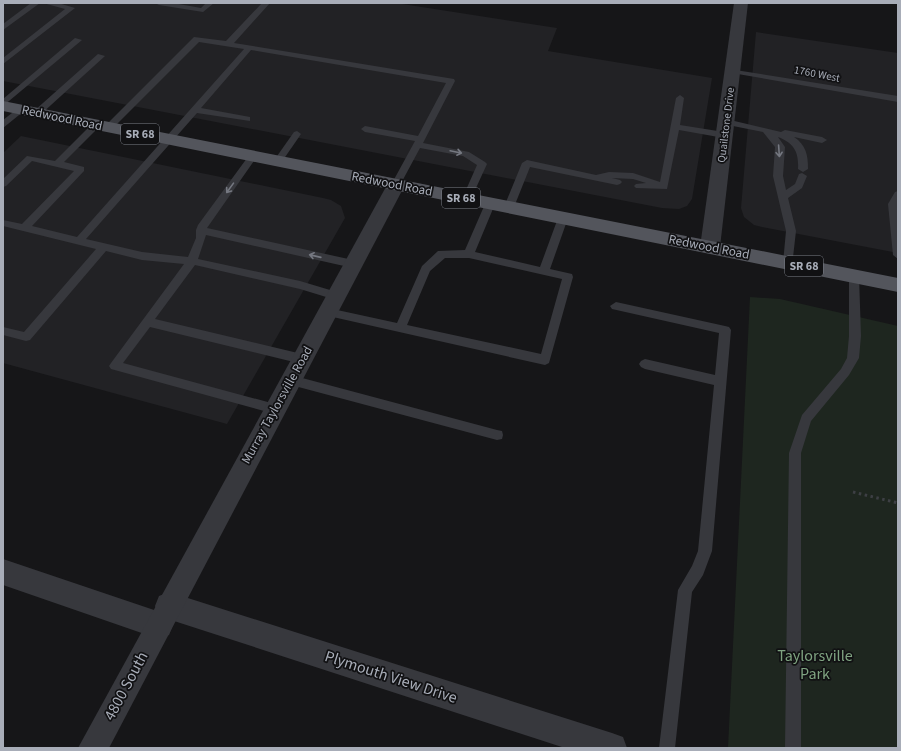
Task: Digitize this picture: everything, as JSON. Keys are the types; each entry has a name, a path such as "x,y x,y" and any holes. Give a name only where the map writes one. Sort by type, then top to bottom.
{"main road":[{"name":"Redwood Road","path":"3,104 38,113 898,285"}],"street":[{"name":"Quailstone Drive","path":"710,247 741,3"},
{"name":"Murray Taylorsville Road","path":"164,615 396,185"},
{"name":"Plymouth View Drive","path":"3,572 164,615 612,748"},
{"name":"4800 South","path":"93,748 164,615"}],"lane":[{"path":"3,28 36,3"},
{"path":"3,62 72,8 46,3"},
{"path":"159,3 203,10 210,3"},
{"path":"228,44 266,3"},
{"path":"57,164 103,126 197,38 451,81 396,185"},
{"path":"3,104 78,40"},
{"path":"79,241 250,48"},
{"path":"38,113 101,56"},
{"name":"1760 West","path":"732,72 898,99"},
{"path":"664,187 680,98"},
{"path":"3,125 21,109"},
{"path":"196,110 247,119"},
{"path":"674,127 766,130 822,140"},
{"path":"365,128 466,154 482,164 468,199"},
{"path":"766,130 781,135 798,144 802,150 802,173 799,186 784,196"},
{"path":"766,130 780,147 778,176 784,196 790,230 788,263"},
{"path":"278,161 297,134"},
{"path":"253,156 202,227 201,238 192,261 115,366 275,408"},
{"path":"3,184 30,158 81,169 24,228"},
{"path":"509,207 527,163 595,176 617,182"},
{"path":"595,176 620,173 642,177 664,187"},
{"path":"640,186 664,187"},
{"path":"898,194 893,204 898,255"},
{"path":"469,254 490,204"},
{"path":"544,271 563,218"},
{"path":"3,223 142,256 192,261 300,285 332,304 400,328 545,360 568,277 469,254 442,254 426,269 400,328"},
{"path":"201,230 353,264"},
{"path":"3,331 26,337 104,247"},
{"path":"793,748 795,453 806,419 845,372 854,358 854,276"},
{"path":"616,306 724,330 704,551 698,570 685,590 667,748"},
{"path":"148,322 302,359"},
{"path":"645,364 720,381"},
{"path":"291,380 498,435"}],"path":[{"path":"853,492 898,503"}],"shaded area":[{"path":"3,3 396,3 557,28 548,51 712,78 692,199 687,206 679,209 662,208 3,81"},
{"path":"756,32 898,53 898,253 762,227 754,225 744,217 741,208"},
{"path":"21,136 323,198 331,200 341,206 345,218 227,424 3,363 3,153"}],"green space":[{"name":"Taylorsville Park","path":"750,297 780,299 898,326 898,748 728,748"}]}
